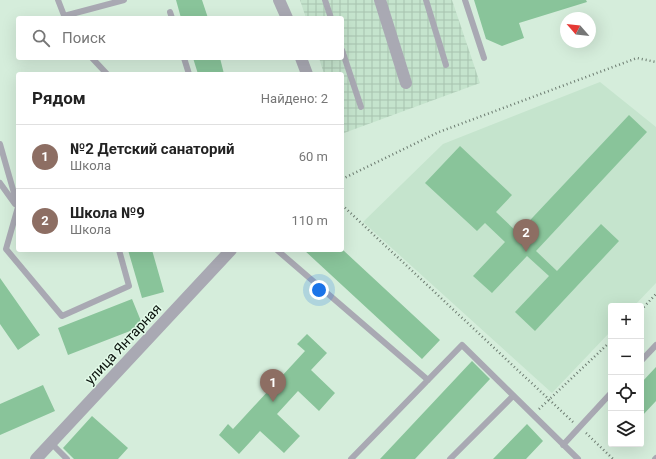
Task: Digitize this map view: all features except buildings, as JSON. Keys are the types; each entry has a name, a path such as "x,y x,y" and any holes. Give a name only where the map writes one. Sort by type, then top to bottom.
{"street":[{"path":"279,0 286,16"},
{"path":"380,0 406,83"},
{"path":"303,60 306,72"},
{"name":"улица Янтарная","path":"36,459 229,252"}],"lane":[{"path":"58,0 65,16"},
{"path":"68,16 124,0"},
{"path":"325,0 330,16"},
{"path":"426,0 446,65"},
{"path":"465,0 484,58"},
{"path":"344,56 361,107"},
{"path":"94,60 105,72"},
{"path":"185,60 188,72"},
{"path":"0,144 16,199"},
{"path":"0,183 16,203"},
{"path":"16,213 6,249 62,316 129,286 120,252"},
{"path":"279,252 428,380"},
{"path":"644,358 656,345"},
{"path":"351,459 462,346 563,445 573,458"},
{"path":"450,459 514,396"},
{"path":"563,445 608,396"},
{"path":"51,443 67,459"}],"path":[{"path":"344,178 439,132 483,115 637,58 656,62"},
{"path":"344,207 613,459"},
{"path":"644,307 656,294"},
{"path":"533,415 608,344"}],"shaded area":[{"path":"300,0 452,0 480,83 344,133 344,72 323,72 320,60 344,60 344,16 305,16"},
{"path":"600,82 656,127 656,283 637,303 608,303 608,334 552,393 363,222 443,144"}],"place":[{"name":"Школа №9","path":"526,252"},
{"name":"№2 Детский санаторий","path":"273,402"}]}
